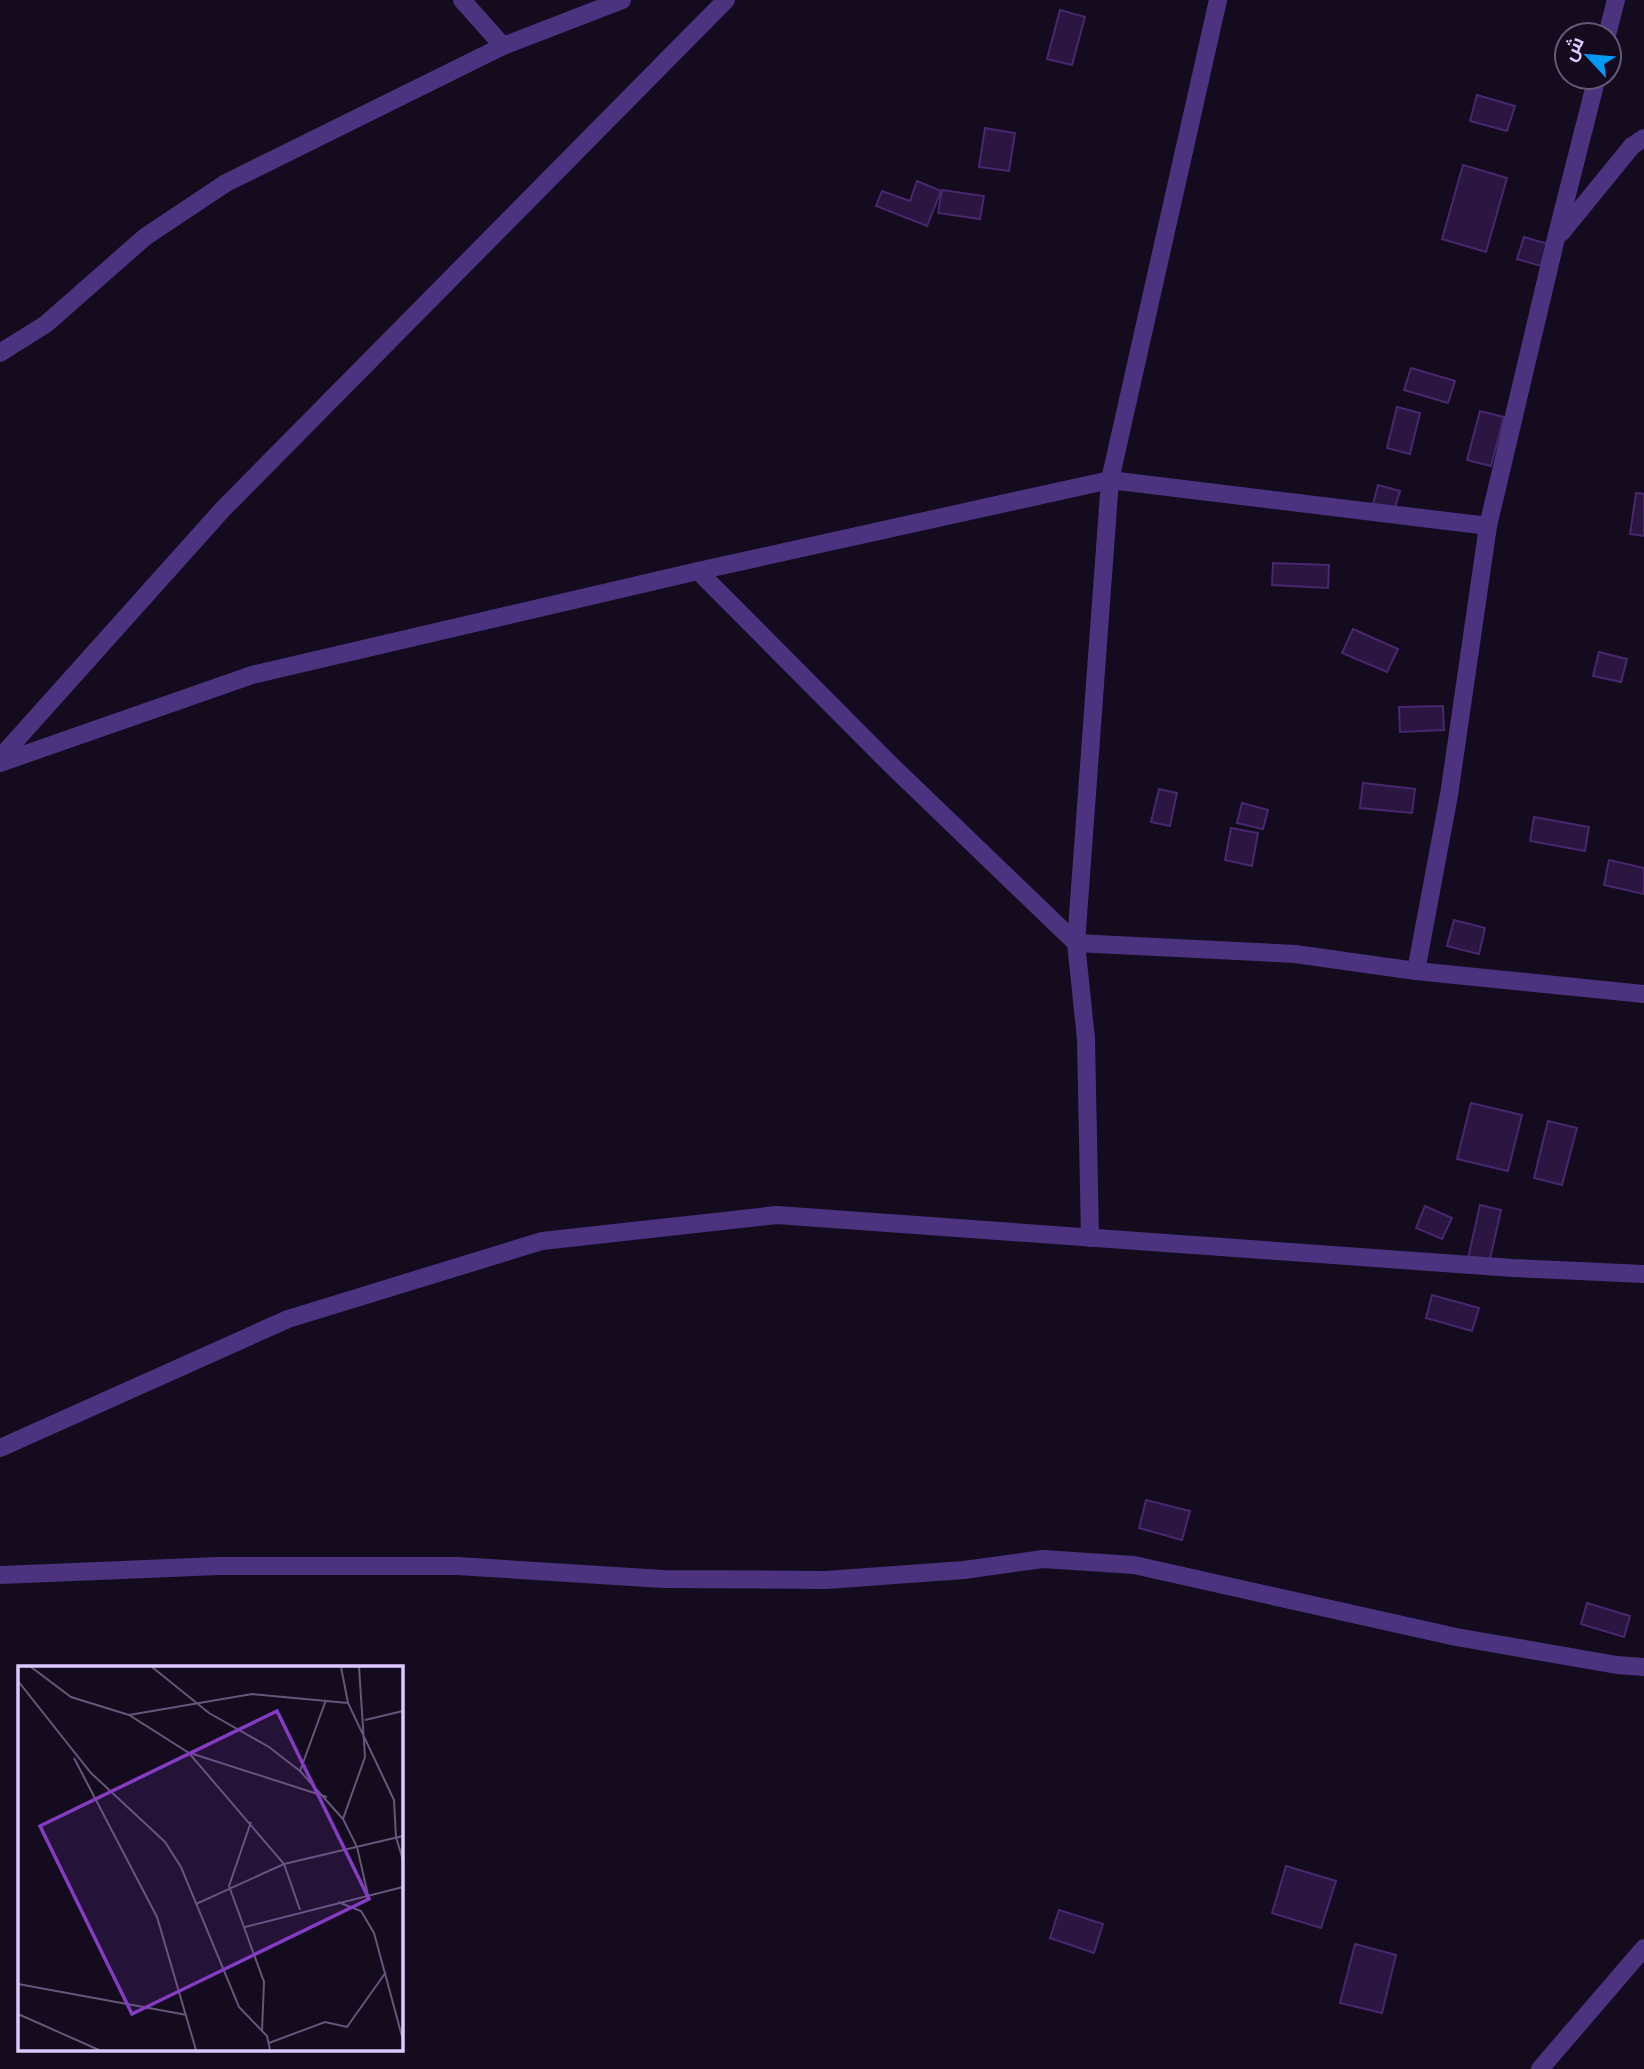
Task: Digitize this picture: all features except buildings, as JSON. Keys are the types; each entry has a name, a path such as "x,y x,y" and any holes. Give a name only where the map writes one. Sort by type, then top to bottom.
{"street":[{"path":"462,0 503,46"},
{"path":"0,353 46,324 145,237 226,183 503,46 622,0"},
{"path":"0,761 223,509 726,0"},
{"path":"1090,1238 1086,1039 1076,943 1110,480 1217,0"},
{"path":"1611,21 1616,0"},
{"path":"1416,971 1449,794 1488,526 1593,91"},
{"path":"1556,238 1632,146 1644,138"},
{"path":"0,761 252,675 698,571 1110,480 1488,526"},
{"path":"698,571 891,765 1076,943 1295,954 1416,971 1644,993"},
{"path":"0,1448 288,1319 542,1241 777,1215 1513,1268 1644,1274"},
{"path":"0,1575 218,1566 457,1566 663,1579 826,1580 964,1570 1042,1559 1134,1565 1456,1637 1617,1665 1644,1667"},
{"path":"1540,2069 1644,1948"}]}
